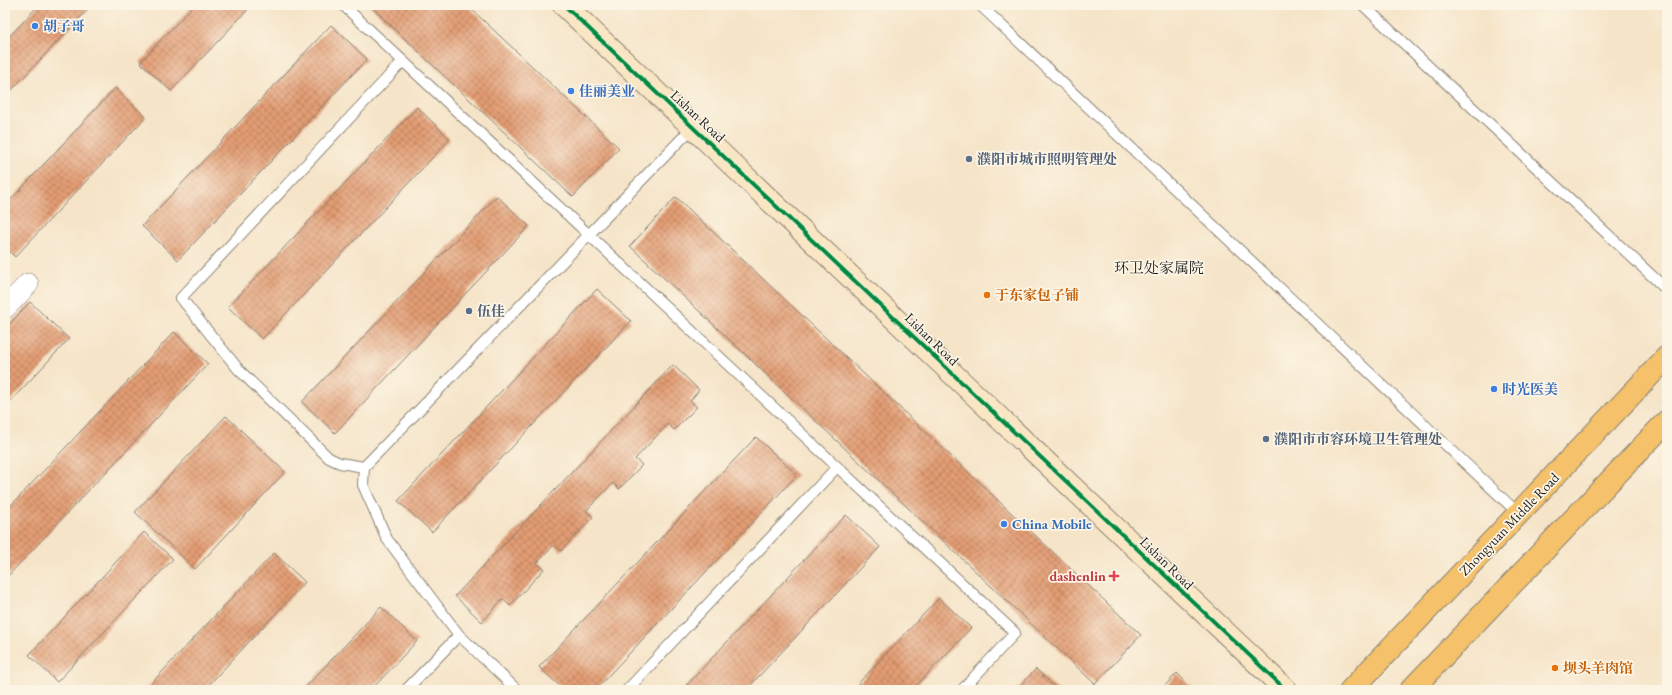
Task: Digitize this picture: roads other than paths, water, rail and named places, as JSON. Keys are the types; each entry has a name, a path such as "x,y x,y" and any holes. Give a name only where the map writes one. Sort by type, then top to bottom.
{"main road":[{"name":"Zhongyuan Middle Road","path":"1351,690 1667,357"},
{"path":"1411,690 1667,421"}],"street":[{"name":"Lishan Road","path":"564,5 1286,690"},
{"path":"5,308 28,284"}],"lane":[{"path":"343,5 1015,634 962,690"},
{"path":"980,5 1519,514"},
{"path":"1363,5 1667,290"},
{"path":"364,467 340,463 329,458 239,370 181,298 403,61"},
{"path":"517,690 459,635 387,539 363,485 364,467 693,127"},
{"path":"627,690 837,467"},
{"path":"406,690 459,635"}],"place":[{"name":"胡子哥","path":"35,26"},
{"name":"佳丽美业","path":"571,91"},
{"name":"濮阳市城市照明管理处","path":"969,159"},
{"name":"于东家包子铺","path":"987,295"},
{"name":"伍佳","path":"469,311"},
{"name":"时光医美","path":"1494,389"},
{"name":"濮阳市市容环境卫生管理处","path":"1266,439"},
{"name":"China Mobile","path":"1004,524"},
{"name":"dashenlin","path":"1114,576"},
{"name":"坝头羊肉馆","path":"1555,668"}],"district":[{"name":"环卫处家属院","path":"1159,267"}]}
